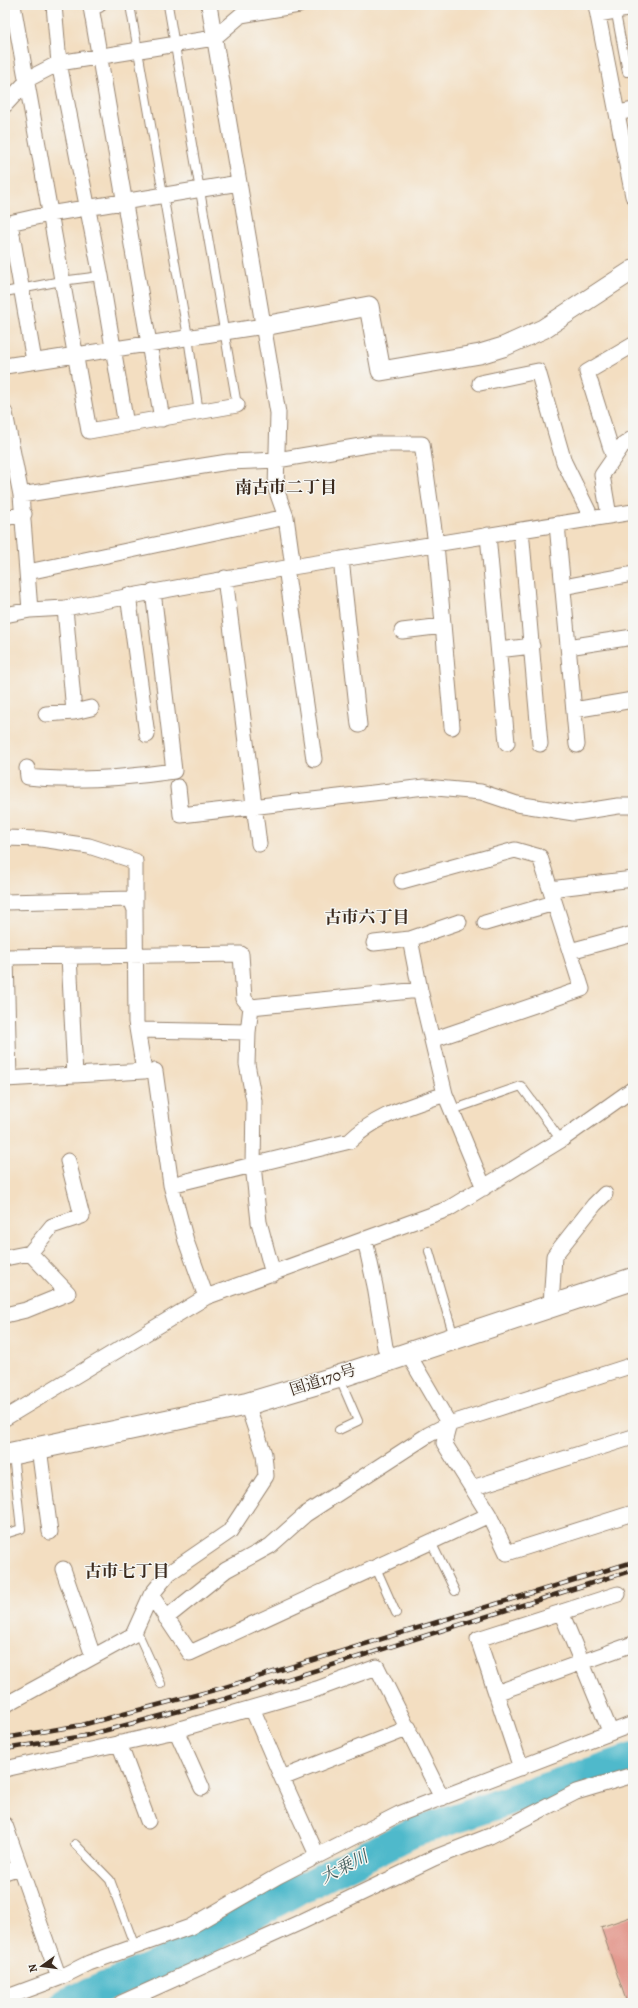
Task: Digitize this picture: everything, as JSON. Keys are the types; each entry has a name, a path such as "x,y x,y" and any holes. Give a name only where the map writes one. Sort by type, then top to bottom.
{"highway":[{"name":"国道170号","path":"9,1454 247,1404 338,1376 633,1279"}],"street":[{"path":"13,5 74,355 89,431 199,413 237,405"},
{"path":"54,5 59,63 101,276 126,425"},
{"path":"98,5 91,6 162,419"},
{"path":"209,5 278,413 276,489 286,517 289,567 314,759"},
{"path":"5,105 30,78 59,63 214,38 241,16 299,5"},
{"path":"633,8 597,10 633,196"},
{"path":"617,113 633,110"},
{"path":"34,361 22,288 8,224 49,214 88,207 239,183"},
{"path":"5,366 113,348 264,326 368,306 381,371 480,354 503,348 543,329 633,270"},
{"path":"614,458 587,372 633,345"},
{"path":"480,383 538,370 564,462 592,519"},
{"path":"5,412 10,458 21,495 24,514 30,610"},
{"path":"609,516 602,475 622,446 633,438"},
{"path":"21,495 228,462 277,460 373,444 422,444 436,544 452,727"},
{"path":"5,614 30,610 65,608 128,595 289,567 633,512"},
{"path":"5,518 24,514"},
{"path":"28,572 286,517"},
{"path":"557,524 577,745"},
{"path":"521,530 540,744"},
{"path":"488,535 507,743"},
{"path":"341,559 359,725"},
{"path":"563,587 633,574"},
{"path":"225,578 256,806 259,844"},
{"path":"27,768 28,777 60,780 174,771 153,591"},
{"path":"128,595 147,735"},
{"path":"65,608 74,712"},
{"path":"402,630 443,626"},
{"path":"568,647 633,637"},
{"path":"498,650 532,646"},
{"path":"574,710 633,700"},
{"path":"46,714 74,712 91,708"},
{"path":"178,787 181,815 425,787 481,792 517,804 574,813 618,806 633,806"},
{"path":"5,838 41,839 89,846 135,861 135,955 138,1030 144,1071 7,1079 6,957 135,955 241,954 244,999 251,1007 248,1032 247,1064 254,1101 252,1166 258,1222 272,1274"},
{"path":"402,881 516,850 540,856 582,989 432,1040"},
{"path":"485,923 552,896 633,879"},
{"path":"5,902 131,899 135,910"},
{"path":"374,943 410,939 459,922"},
{"path":"570,951 633,934"},
{"path":"410,939 420,990 445,1094 484,1188"},
{"path":"69,956 75,1075"},
{"path":"251,1007 420,990"},
{"path":"138,1030 248,1032"},
{"path":"155,1071 171,1185 186,1242 206,1297"},
{"path":"5,1418 206,1297 448,1209 561,1140 633,1089"},
{"path":"171,1185 350,1142 364,1127 387,1115 445,1094"},
{"path":"5,1258 30,1253 52,1226 82,1216 68,1161"},
{"path":"551,1306 554,1256 594,1205 605,1194"},
{"path":"365,1240 375,1286 385,1347 399,1355 449,1424"},
{"path":"5,1315 26,1310 68,1293 30,1253"},
{"path":"166,1618 226,1570 270,1546 306,1514 428,1435 449,1424 633,1365"},
{"path":"5,1705 133,1635 151,1595 169,1573 230,1531 266,1476 264,1454 247,1404"},
{"path":"449,1424 444,1443 490,1515 507,1553 633,1513"},
{"path":"472,1488 633,1437"},
{"path":"39,1448 50,1532"},
{"path":"151,1595 190,1653 490,1515"},
{"path":"63,1569 93,1656"},
{"path":"521,1768 478,1638 618,1594"},
{"path":"560,1612 610,1731"},
{"path":"496,1692 633,1644"},
{"path":"5,1769 176,1730 317,1689 377,1667 409,1728 442,1798"},
{"path":"252,1708 317,1855"},
{"path":"5,1998 26,1997 89,1963 190,1927 317,1855 399,1814 521,1768 610,1731 633,1724"},
{"path":"282,1778 409,1728"},
{"path":"176,1730 202,1788"},
{"path":"119,1743 148,1821"},
{"path":"121,2003 301,1922 434,1858 490,1836 576,1792 633,1775"},
{"path":"5,1825 59,1978"},
{"path":"5,1872 20,1867"}],"lane":[{"path":"130,5 137,51 164,195 199,413"},
{"path":"168,5 226,331 237,405"},
{"path":"615,8 627,72"},
{"path":"5,292 62,281 101,276"},
{"path":"452,1110 521,1086 561,1140"},
{"path":"429,1251 455,1338"},
{"path":"338,1376 358,1422 339,1430"},
{"path":"5,1534 21,1529 9,1454"},
{"path":"431,1542 455,1591"},
{"path":"376,1568 396,1613"},
{"path":"136,1629 161,1684"},
{"path":"75,1844 110,1880 135,1947"}],"building":[{"path":"633,1916 633,2003 627,2003 601,1927"}],"waterway":[{"name":"大乗川","path":"66,2003 186,1952 298,1890 412,1833 633,1758"}],"railway":[{"path":"5,1738 82,1725 222,1688 633,1562"},
{"path":"5,1749 84,1736 225,1699 633,1570"}],"district":[{"name":"南古市二丁目","path":"286,487"},
{"name":"古市六丁目","path":"367,917"},
{"name":"古市七丁目","path":"127,1571"}]}
